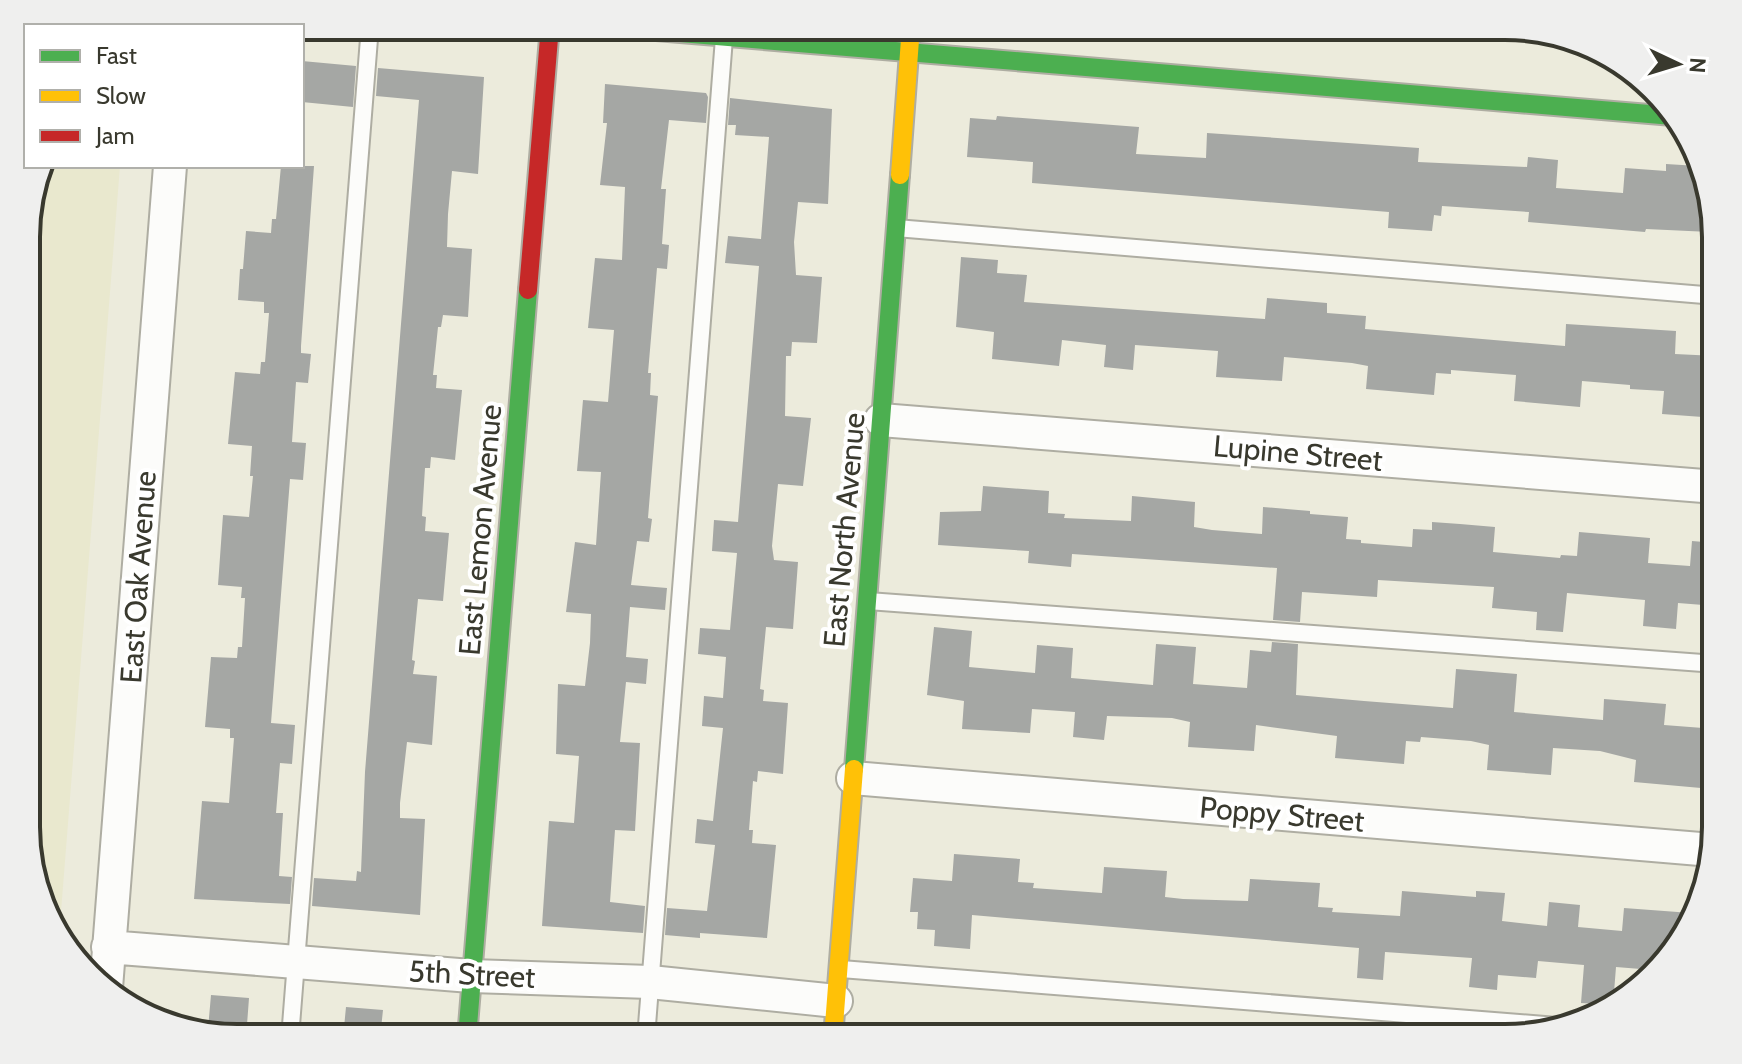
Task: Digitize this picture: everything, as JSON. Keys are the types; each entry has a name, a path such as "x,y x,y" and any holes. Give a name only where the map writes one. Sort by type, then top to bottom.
{"street":[{"name":"East Lemon Avenue","path":"468,1024 549,40"},
{"path":"794,40 909,53 1659,115"},
{"name":"East North Avenue","path":"834,1024 910,40"},
{"name":"East Oak Avenue","path":"107,974 170,168"},
{"name":"Lupine Street","path":"881,420 1702,486"},
{"name":"Poppy Street","path":"853,778 1701,849"},
{"name":"5th Street","path":"108,947 471,976 650,982 836,1001"}],"lane":[{"path":"291,1024 369,40"},
{"path":"647,1024 723,40"},
{"path":"896,228 1702,295"},
{"path":"867,601 1702,663"},
{"path":"839,968 1523,1023"}],"shaded area":[{"path":"52,168 120,168 61,915 47,878 40,827 42,211"}],"building":[{"path":"304,61 356,66 353,107 304,102"},
{"path":"378,68 484,77 478,174 452,171 448,214 447,247 472,249 468,317 443,315 441,327 438,327 433,375 437,375 436,388 462,390 455,460 431,457 430,468 425,468 422,516 426,517 425,531 449,533 443,601 418,599 412,660 415,661 413,674 437,676 432,745 407,742 400,803 400,818 425,819 420,915 312,906 314,878 356,881 357,871 361,872 365,772 419,100 376,96"},
{"path":"605,84 706,93 708,97 706,123 669,120 661,189 666,189 662,244 669,245 667,269 657,268 648,373 651,373 650,395 658,396 648,518 652,519 649,542 637,541 631,585 667,588 665,610 630,607 626,657 648,659 646,684 626,682 620,742 640,743 635,831 615,830 610,902 645,906 643,933 542,926 549,821 574,823 579,756 556,754 558,684 585,686 590,643 591,614 566,612 575,542 596,545 601,472 577,471 583,400 608,402 614,330 588,328 595,258 622,260 625,187 600,185 607,123 603,123"},
{"path":"730,98 832,109 828,204 798,202 794,242 796,275 822,277 817,343 792,342 791,356 786,356 785,416 811,418 803,486 778,484 772,546 774,560 798,562 793,629 766,627 760,689 764,690 763,701 788,703 783,774 758,771 757,782 753,781 749,830 753,830 752,843 776,845 767,938 700,933 700,938 665,935 667,908 707,911 715,845 695,843 697,819 713,821 723,728 702,726 704,696 723,698 726,657 698,654 700,628 730,630 737,553 712,551 714,520 738,522 759,266 725,263 728,236 761,239 769,137 735,135 736,125 728,125"},
{"path":"997,116 1139,127 1136,154 1206,158 1207,133 1419,148 1418,162 1527,167 1528,157 1558,160 1556,188 1623,193 1625,168 1666,171 1666,164 1689,165 1698,198 1702,232 1646,229 1645,232 1528,222 1529,212 1442,206 1441,216 1434,215 1432,231 1388,228 1389,212 1032,183 1033,162 967,157 970,118 996,120"},
{"path":"314,166 301,346 301,353 311,354 308,383 296,382 292,442 306,443 303,480 290,479 271,723 295,725 292,764 280,763 276,813 283,813 279,876 292,877 290,904 194,899 202,801 229,803 234,738 230,738 230,729 205,727 211,657 237,658 238,647 242,647 245,598 241,598 242,587 218,585 223,515 249,517 253,476 250,476 252,446 228,444 235,372 260,374 261,362 265,362 269,313 264,313 264,302 238,300 240,269 243,269 246,231 271,233 272,219 276,219 281,168"},
{"path":"961,257 998,260 997,273 1027,275 1024,302 1265,319 1267,298 1327,303 1327,313 1366,316 1365,329 1565,346 1566,324 1676,331 1675,354 1702,355 1702,417 1662,414 1664,391 1630,389 1630,385 1582,381 1580,407 1514,401 1516,375 1451,370 1451,374 1436,373 1434,395 1366,389 1368,366 1284,357 1282,381 1216,377 1218,351 1135,345 1133,370 1104,367 1106,345 1062,340 1059,366 992,359 994,332 956,327"},
{"path":"983,486 1049,491 1048,513 1065,514 1064,518 1131,521 1132,496 1195,502 1194,527 1262,534 1263,507 1310,511 1310,514 1348,517 1346,539 1412,547 1413,529 1432,530 1432,522 1495,527 1493,552 1560,558 1561,555 1577,556 1579,532 1650,538 1648,563 1690,566 1692,541 1702,542 1702,605 1678,603 1676,629 1643,626 1645,600 1567,593 1563,632 1536,630 1537,612 1492,608 1494,587 1378,580 1377,597 1302,592 1300,622 1273,620 1277,568 1072,554 1071,567 1028,563 1029,551 938,545 940,512 981,511"},
{"path":"934,627 972,631 969,667 1035,673 1037,645 1073,648 1071,678 1153,685 1156,644 1196,647 1193,684 1247,688 1250,650 1271,652 1272,642 1298,644 1296,695 1453,708 1456,669 1517,674 1514,712 1603,720 1604,699 1666,704 1664,725 1702,728 1701,788 1634,782 1636,760 1600,751 1553,748 1551,775 1487,770 1489,745 1421,737 1420,742 1406,741 1404,764 1335,758 1337,736 1256,725 1254,751 1188,747 1190,722 1172,718 1107,716 1104,740 1073,737 1075,712 1032,709 1030,733 962,729 964,701 927,695"},
{"path":"954,854 1020,859 1018,882 1034,883 1033,888 1102,893 1104,867 1167,871 1165,897 1183,899 1248,901 1250,879 1320,883 1318,907 1333,908 1332,912 1400,916 1402,891 1476,897 1476,891 1505,893 1502,921 1547,926 1549,902 1580,905 1578,927 1622,931 1624,908 1683,912 1661,947 1644,966 1641,969 1616,967 1614,992 1592,1004 1581,1003 1584,965 1538,961 1536,978 1498,975 1497,990 1469,987 1472,958 1385,952 1383,980 1357,978 1359,948 972,915 970,949 934,946 935,930 917,929 918,912 910,912 913,878 952,881"},
{"path":"211,995 249,998 247,1024 209,1022"},
{"path":"346,1007 383,1010 382,1024 344,1024"}],"traffic: fast":[{"path":"764,40 1659,115"},
{"path":"854,769 900,175"},
{"path":"468,1024 528,290"}],"traffic: slow":[{"path":"900,175 910,40"},
{"path":"834,1024 854,769"}],"traffic: jam":[{"path":"528,290 549,40"}]}
